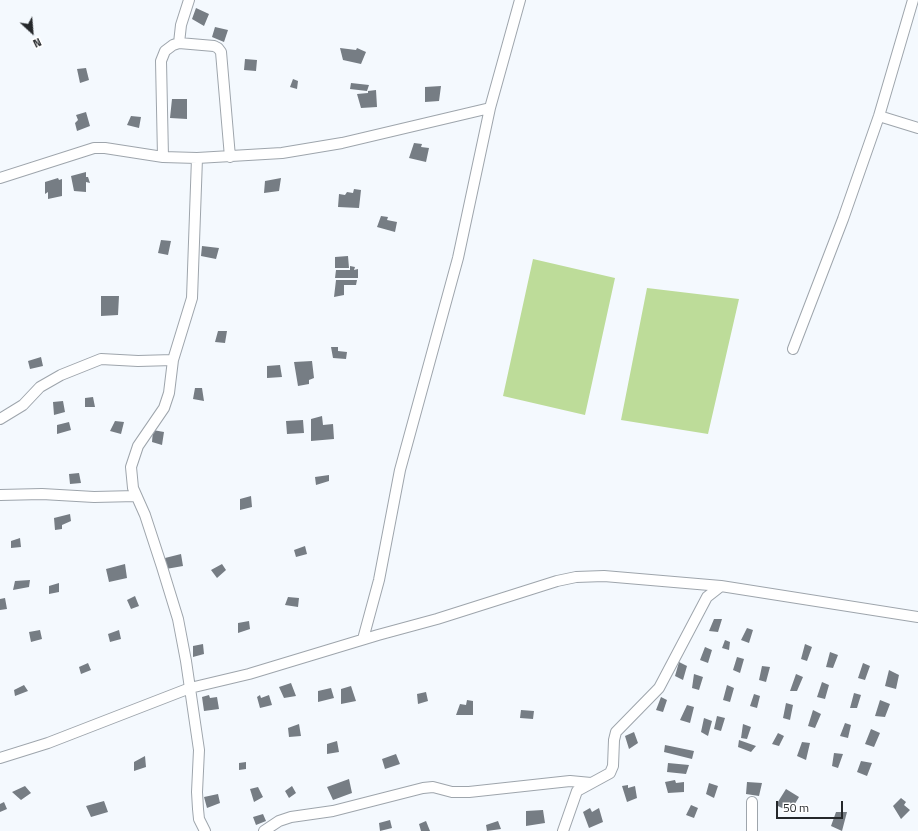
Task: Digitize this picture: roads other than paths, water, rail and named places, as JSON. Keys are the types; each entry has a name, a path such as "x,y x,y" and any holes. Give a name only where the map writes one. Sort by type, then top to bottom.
{"street":[{"path":"179,43 181,25 189,0"},
{"path":"363,639 379,580 400,470 458,258 490,108 520,0"},
{"path":"793,349 843,219 879,116 914,7"},
{"path":"163,157 161,61 165,52 173,45 179,43 214,46 218,48 220,52 230,157"},
{"path":"0,178 94,148 105,148 163,157 197,158 282,153 342,143 490,108"},
{"path":"879,116 918,128"},
{"path":"197,158 192,298 173,360 169,393 164,408 138,446 130,467 136,496 145,515 178,619 199,750 197,792 199,819 205,831"},
{"path":"0,418 23,405 40,387 61,375 101,359 138,361 173,360"},
{"path":"0,495 42,494 94,497 136,496"},
{"path":"0,758 48,743 190,688 249,674 363,639 437,619 557,581 576,577 604,576 721,586 918,617"},
{"path":"562,831 577,791 610,773 613,766 614,740 616,732 659,688 707,597 721,586"},
{"path":"264,831 279,821 291,817 333,811 424,788 433,787 452,792 469,792 570,781 590,783"},
{"path":"752,802 752,831"}]}
